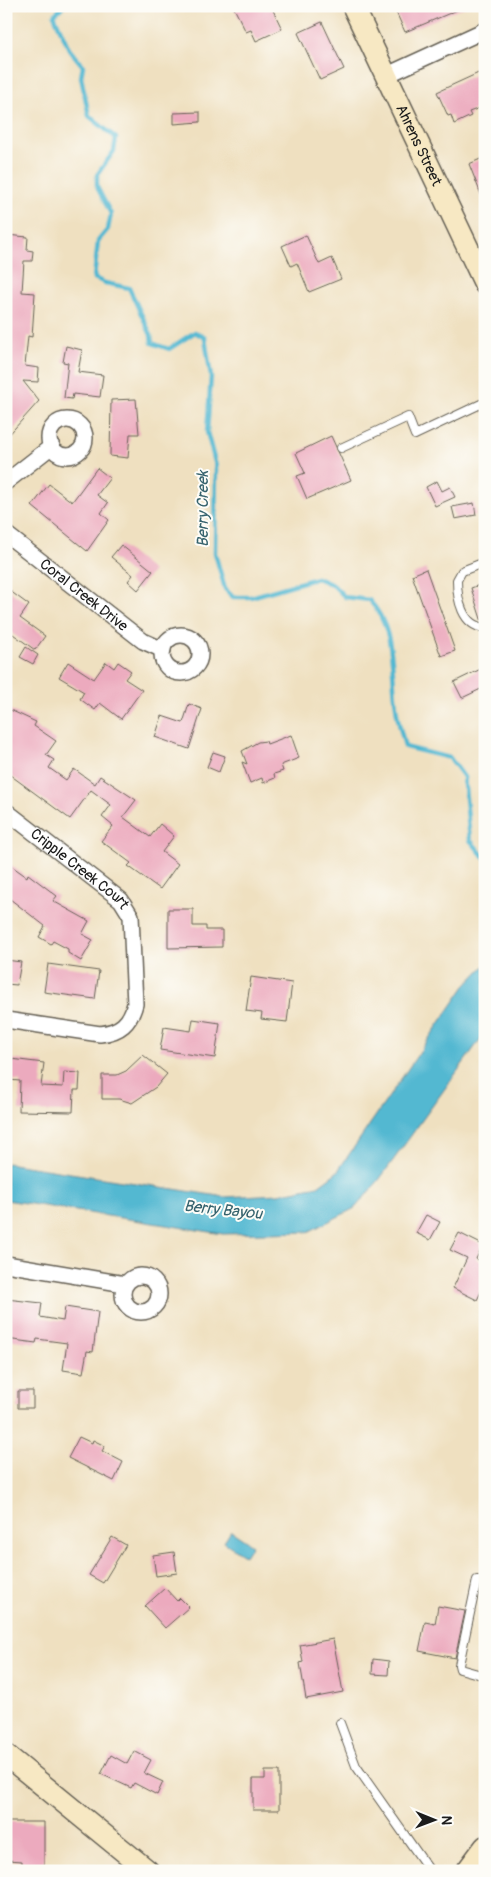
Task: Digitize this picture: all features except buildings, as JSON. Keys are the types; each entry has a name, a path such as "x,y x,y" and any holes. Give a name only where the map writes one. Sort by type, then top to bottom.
{"street":[{"name":"Ahrens Street","path":"353,6 385,76 479,257 485,284"},
{"path":"385,76 485,30"},
{"path":"6,482 52,446"},
{"name":"Coral Creek Drive","path":"6,534 143,641 163,650"},
{"name":"Cripple Creek Court","path":"6,811 121,900 131,916 135,1004 126,1024 114,1033 100,1034 6,1020"},
{"path":"6,1264 125,1284"},
{"path":"6,1755 148,1871"},
{"path":"467,1871 485,1847"}],"lane":[{"path":"341,448 408,417 416,435 485,402"},
{"path":"485,562 462,571 457,580 461,608 469,622 478,627 485,628"},
{"path":"477,1580 458,1665 460,1669 485,1676"},
{"path":"340,1723 356,1766 430,1871"}],"water":[{"name":"Berry Bayou","path":"485,965 485,1033 379,1180 355,1208 308,1232 223,1234 6,1200 6,1163 225,1197 278,1194 318,1186 337,1172 465,986"},
{"path":"231,1531 252,1545 245,1556 224,1542"}],"waterway":[{"name":"Berry Creek","path":"63,6 54,15 69,49 83,66 81,77 89,116 116,138 114,151 97,175 97,187 111,214 108,229 98,241 94,278 105,283 129,288 151,335 152,343 169,349 195,332 205,338 211,377 207,432 216,466 215,553 225,589 233,597 251,597 317,578 333,585 345,597 369,600 378,611 388,636 398,722 405,747 450,758 464,777 470,840 485,858"}]}
